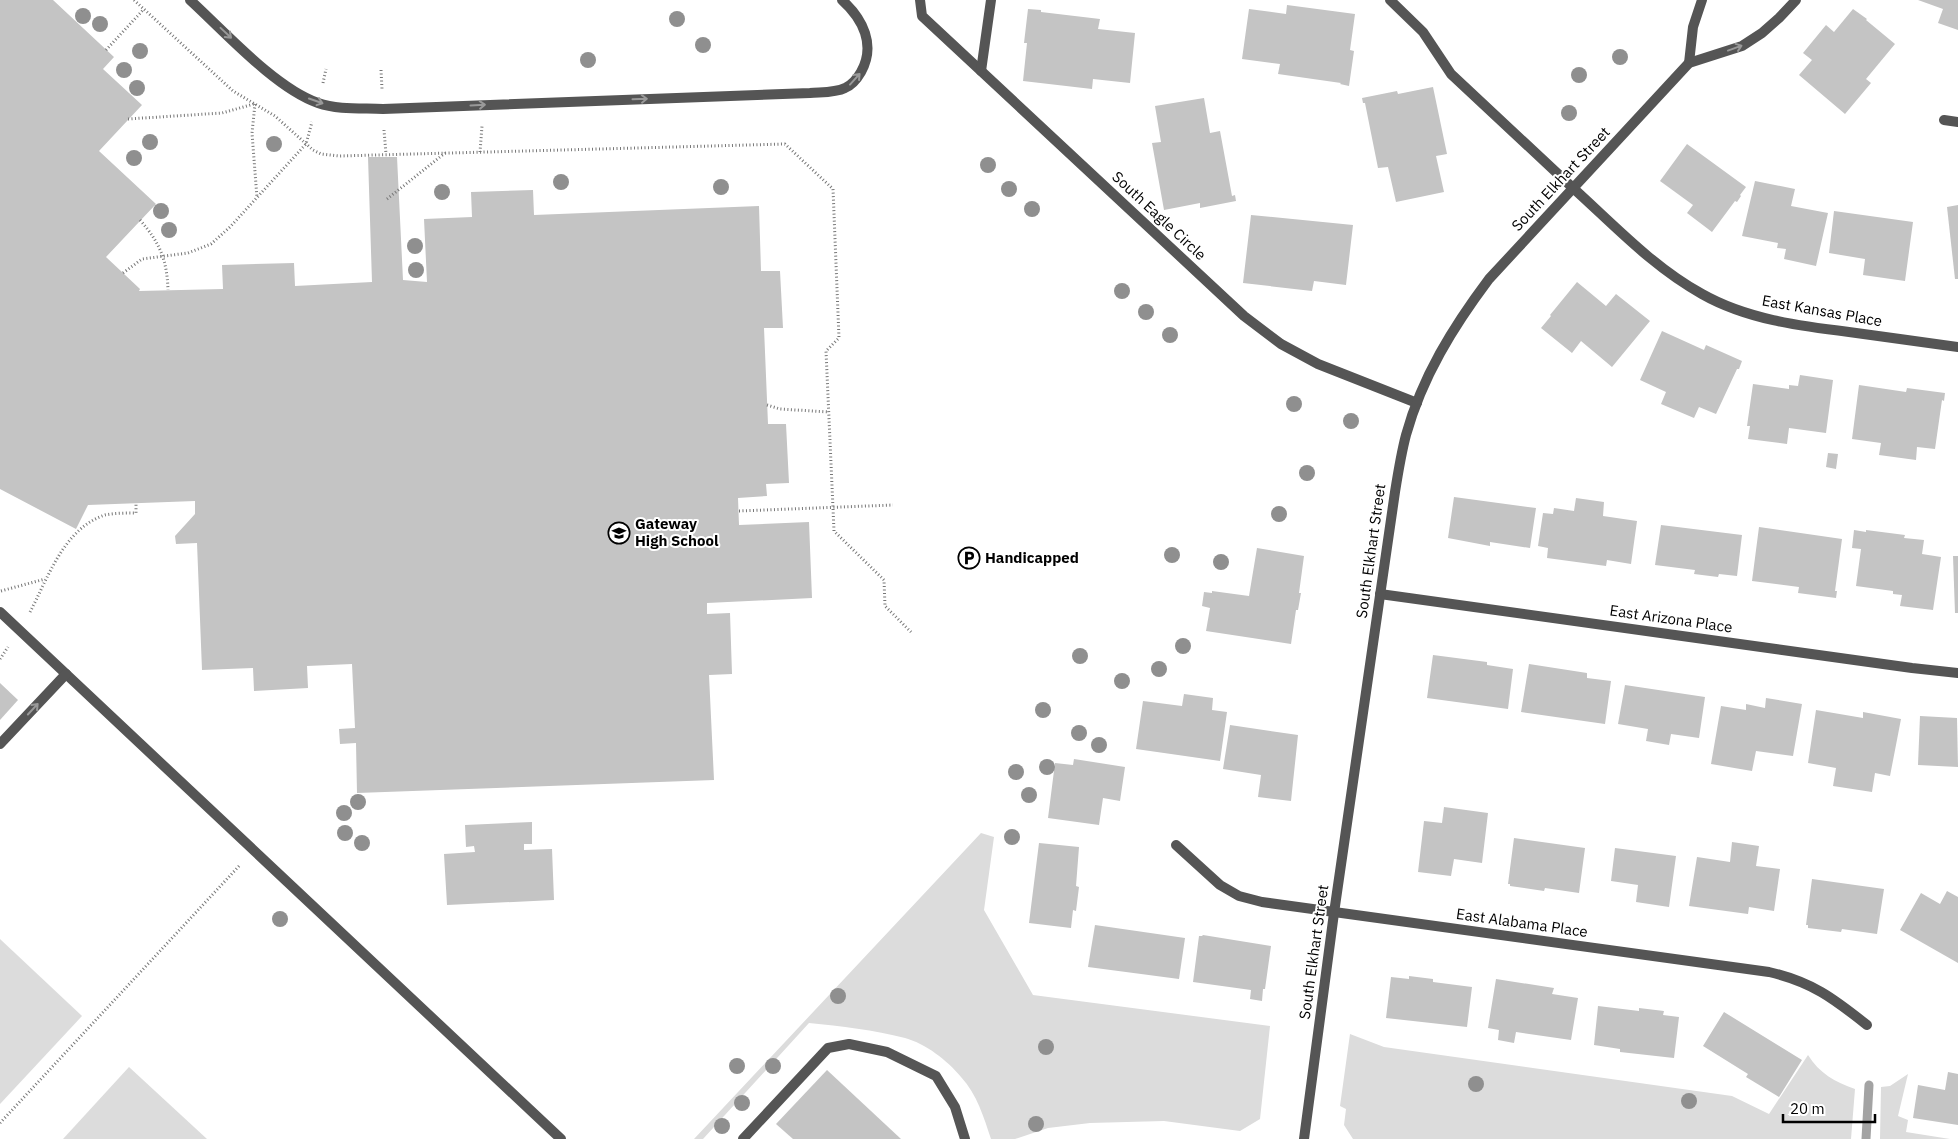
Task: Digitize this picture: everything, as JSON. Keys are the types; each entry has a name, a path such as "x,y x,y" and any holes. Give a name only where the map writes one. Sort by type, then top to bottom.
{"street":[{"path":"190,0 274,77 303,96 318,103 334,106 383,109 810,93 840,90 850,85 859,75 864,66 868,44 862,23 842,0"},
{"name":"South Eagle Circle","path":"920,0 922,16 1244,316 1281,344 1318,364 1417,403"},
{"path":"982,71 991,0"},
{"path":"1390,0 1424,32 1451,74 1573,188"},
{"path":"1689,63 1693,27 1702,0"},
{"name":"South Elkhart Street","path":"1304,1139 1334,912 1394,492 1406,434 1439,352 1462,314 1489,279 1689,63 1742,46 1774,23 1796,0"},
{"path":"1944,120 1958,122"},
{"name":"East Kansas Place","path":"1573,188 1652,260 1703,295 1726,305 1756,316 1796,325 1958,347"},
{"name":"East Arizona Place","path":"1380,594 1912,668 1958,672"},
{"path":"0,612 561,1139"},
{"path":"0,744 66,674"},
{"name":"East Alabama Place","path":"1176,845 1214,880 1239,896 1262,902 1769,972 1795,978 1823,991 1867,1025"},
{"path":"743,1139 828,1048 849,1044 887,1052 936,1076 955,1107 965,1139"}],"path":[{"path":"134,0 225,84 275,116 306,144 321,154 328,156 785,144 833,189 839,338 826,351 834,531 884,580 885,606 911,632"},
{"path":"106,50 144,9"},
{"path":"128,119 222,113 255,104"},
{"path":"255,104 252,133 256,198"},
{"path":"123,273 142,259 196,251 211,244 230,227 306,144"},
{"path":"387,199 445,153"},
{"path":"140,220 149,231 164,257 167,268 168,290"},
{"path":"767,406 780,409 829,412"},
{"path":"51,570 69,542 85,526 103,516 136,513 136,503"},
{"path":"738,511 894,505"},
{"path":"0,591 45,580"},
{"path":"0,1123 254,850"}],"shaded area":[{"path":"981,833 994,837 984,910 1033,995 1270,1026 1260,1119 1240,1131 1164,1121 1090,1123 1048,1128 1015,1139 991,1139 979,1106 967,1084 936,1053 913,1041 893,1035 809,1023 703,1139 694,1139"},
{"path":"0,939 82,1016 0,1104"},
{"path":"1350,1034 1384,1047 1732,1096 1769,1114 1808,1055 1817,1067 1828,1076 1855,1089 1851,1139 1353,1139 1344,1125 1346,1109 1340,1106"},
{"path":"129,1067 207,1139 63,1139"},
{"path":"1908,1074 1898,1116 1908,1120 1906,1132 1950,1139 1880,1139 1881,1087 1890,1086"}],"building":[{"name":"Gateway High School","path":"0,0 53,0 114,57 103,69 142,105 99,151 156,204 106,257 140,289 139,291 223,289 222,265 294,263 295,286 372,282 368,157 397,157 403,280 427,282 424,219 472,217 471,192 533,190 534,215 759,206 761,271 780,271 783,328 764,328 768,424 786,424 789,483 766,484 767,496 738,498 739,525 809,522 812,598 707,603 707,614 730,613 732,674 709,675 714,780 357,793 356,743 340,744 339,729 355,728 352,664 307,666 308,688 254,691 253,668 202,670 197,543 176,544 175,536 195,514 195,501 88,505 76,529 0,489"},
{"path":"1918,0 1958,0 1958,30 1938,23 1943,9"},
{"path":"1287,5 1355,14 1350,50 1354,51 1349,86 1341,83 1278,74 1280,64 1242,59 1249,9 1286,14"},
{"path":"1028,9 1100,19 1098,29 1135,33 1130,83 1093,79 1092,89 1023,81 1027,43 1024,43"},
{"path":"1853,9 1895,44 1866,79 1871,83 1845,114 1799,75 1812,60 1803,53 1826,25 1834,32"},
{"path":"1433,87 1447,154 1436,156 1444,192 1396,202 1388,167 1378,168 1365,103 1363,103 1362,98 1397,91 1398,94"},
{"path":"1204,98 1210,133 1220,131 1232,196 1235,195 1236,201 1200,208 1200,203 1164,210 1152,143 1161,142 1155,106"},
{"path":"1687,144 1746,187 1737,202 1735,201 1712,232 1687,213 1693,205 1660,181"},
{"path":"1755,181 1795,189 1791,206 1828,213 1816,266 1784,259 1786,249 1777,248 1778,243 1742,236"},
{"path":"1958,205 1958,279 1955,279 1947,207"},
{"path":"1834,211 1913,222 1905,281 1863,275 1865,259 1829,253"},
{"path":"1251,215 1353,225 1346,285 1314,281 1312,291 1243,283"},
{"path":"1577,282 1606,306 1616,294 1650,321 1612,367 1581,341 1572,353 1541,328"},
{"path":"1662,331 1704,350 1706,345 1742,361 1716,414 1699,407 1694,418 1661,404 1666,392 1640,380"},
{"path":"1800,375 1833,380 1826,433 1789,428 1787,444 1748,439 1750,426 1747,426 1753,384 1789,389 1789,385 1798,386"},
{"path":"1859,385 1906,392 1907,388 1945,393 1944,401 1942,400 1935,449 1917,447 1916,460 1879,455 1881,443 1852,439"},
{"path":"1828,453 1838,454 1836,469 1826,467"},
{"path":"1454,497 1536,508 1530,548 1490,542 1490,546 1448,538"},
{"path":"1576,498 1604,502 1603,516 1637,521 1631,564 1607,560 1606,566 1547,558 1548,548 1538,546 1543,513 1553,514 1554,508 1574,511"},
{"path":"1661,525 1742,535 1737,576 1719,574 1718,577 1694,574 1695,570 1655,565"},
{"path":"1759,527 1842,539 1835,591 1837,591 1836,598 1798,593 1799,587 1752,581"},
{"path":"1854,530 1905,535 1904,538 1924,540 1922,554 1941,557 1933,610 1900,606 1902,595 1893,594 1893,591 1856,586 1861,549 1852,548"},
{"path":"1257,548 1304,556 1299,593 1301,593 1298,610 1296,610 1291,644 1206,631 1210,608 1202,606 1204,592 1212,593 1212,591 1249,596"},
{"path":"1953,556 1958,556 1958,613 1955,613"},
{"path":"1433,655 1487,662 1487,665 1513,669 1508,709 1427,698"},
{"path":"1529,664 1587,673 1587,678 1611,681 1605,724 1521,712"},
{"path":"0,683 18,700 0,720"},
{"path":"1625,685 1705,697 1699,738 1671,734 1669,745 1646,741 1648,729 1618,724"},
{"path":"1184,694 1213,698 1212,710 1227,712 1220,761 1136,749 1143,701 1182,706"},
{"path":"1766,698 1802,704 1793,756 1756,751 1752,771 1711,764 1721,706 1746,710 1746,704 1765,708"},
{"path":"1816,710 1863,718 1863,712 1901,719 1890,776 1875,773 1872,792 1833,786 1836,768 1808,763"},
{"path":"1920,716 1957,718 1958,767 1918,765"},
{"path":"1230,725 1298,735 1291,801 1258,797 1261,775 1223,769"},
{"path":"1074,759 1125,767 1120,801 1103,798 1099,825 1048,818 1055,763 1073,765"},
{"path":"1444,807 1488,813 1482,863 1454,859 1451,876 1418,872 1424,821 1442,823"},
{"path":"532,822 532,844 524,844 524,850 552,849 554,900 447,905 444,854 475,852 474,846 466,847 465,825"},
{"path":"1514,838 1585,848 1579,893 1545,888 1544,891 1510,886 1508,884"},
{"path":"1732,842 1759,846 1756,866 1780,869 1774,911 1749,907 1748,914 1689,906 1697,857 1730,862"},
{"path":"1039,843 1079,847 1076,886 1079,887 1076,911 1073,910 1071,928 1029,923"},
{"path":"1615,848 1676,856 1669,907 1636,902 1638,885 1611,881"},
{"path":"1812,879 1884,889 1877,934 1842,929 1841,932 1808,928 1808,925 1806,925"},
{"path":"1947,891 1958,897 1958,963 1900,930 1921,893 1940,904"},
{"path":"1095,925 1185,938 1179,979 1088,967"},
{"path":"1203,935 1271,946 1262,1001 1250,999 1251,990 1193,982 1199,936"},
{"path":"1409,976 1433,979 1433,982 1472,987 1467,1027 1386,1018 1391,977 1409,979"},
{"path":"1496,979 1554,988 1552,994 1578,998 1571,1040 1516,1032 1514,1043 1498,1040 1499,1030 1488,1028"},
{"path":"1598,1006 1639,1011 1639,1008 1664,1011 1663,1015 1679,1017 1674,1058 1620,1052 1620,1049 1594,1045"},
{"path":"1724,1012 1802,1060 1779,1097 1746,1077 1748,1074 1703,1046"},
{"path":"827,1070 901,1139 793,1139 776,1124"},
{"path":"1948,1072 1958,1074 1958,1125 1913,1118 1918,1085 1945,1090"}],"waterway":[{"path":"1866,1139 1869,1085"}],"place":[{"name":"Gateway High School","path":"619,533"},
{"name":"Handicapped","path":"969,558"}]}
